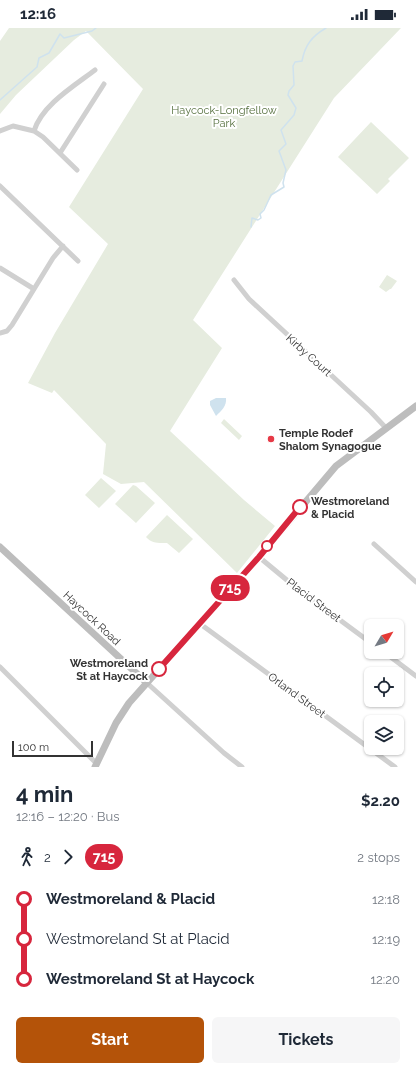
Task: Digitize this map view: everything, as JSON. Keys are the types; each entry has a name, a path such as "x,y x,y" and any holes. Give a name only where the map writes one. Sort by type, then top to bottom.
{"main road":[{"path":"96,766 122,714 147,683 259,557 336,466 416,406"},
{"name":"Haycock Road","path":"0,547 147,683"}],"street":[{"path":"34,131 38,120 58,99 95,70"},
{"path":"60,153 104,84"},
{"path":"0,131 13,126 34,131 43,137 77,170"},
{"path":"0,186 78,261"},
{"path":"0,334 12,325 53,258 63,246"},
{"path":"0,268 34,289"},
{"name":"Kirby Court","path":"234,280 254,303 360,401 386,428"},
{"path":"374,544 416,582"},
{"name":"Placid Street","path":"259,557 294,586 364,638"},
{"name":"Orland Street","path":"199,623 395,767"},
{"path":"393,659 416,676"},
{"path":"0,667 96,766"},
{"name":"Haycock Road","path":"147,683 224,753 242,767"}],"green space":[{"name":"Haycock-Longfellow Park","path":"9,28 401,28 334,98 193,320 222,348 170,431 244,500 275,526 237,573 144,482 121,484 103,474 106,444 54,390 52,393 28,383 55,333 108,244 69,207 143,89 86,31 74,40 16,95 0,114 0,41"},
{"path":"371,122 409,158 388,179 390,181 377,194 338,157"},
{"path":"387,275 397,281 391,289 386,292 379,287"},
{"path":"224,419 242,436 239,440 221,423"},
{"path":"101,478 116,491 99,508 85,495"},
{"path":"133,485 155,503 136,523 115,504"},
{"path":"167,515 193,539 179,553 167,543 153,542 146,537"}],"water":[{"path":"216,398 226,398 226,403 216,416 210,405 210,401"}],"waterway":[{"path":"0,100 37,67 39,58 49,53 60,34 64,38 92,31 96,28"},
{"path":"251,227 252,218 258,220 261,218 260,214 264,210 271,195 284,187 283,183 286,170 279,151 286,144 281,130 294,115 296,108 288,95 289,91 294,85 293,66 295,62 302,61 307,46 317,34 326,28"}],"bus line":[{"name":"715","path":"159,669 238,578 259,557 300,507"}],"place":[{"name":"Temple Rodef Shalom Synagogue","path":"271,439"},
{"name":"Westmoreland & Placid","path":"300,507"},
{"name":"Westmoreland St at Haycock","path":"159,669"}]}
